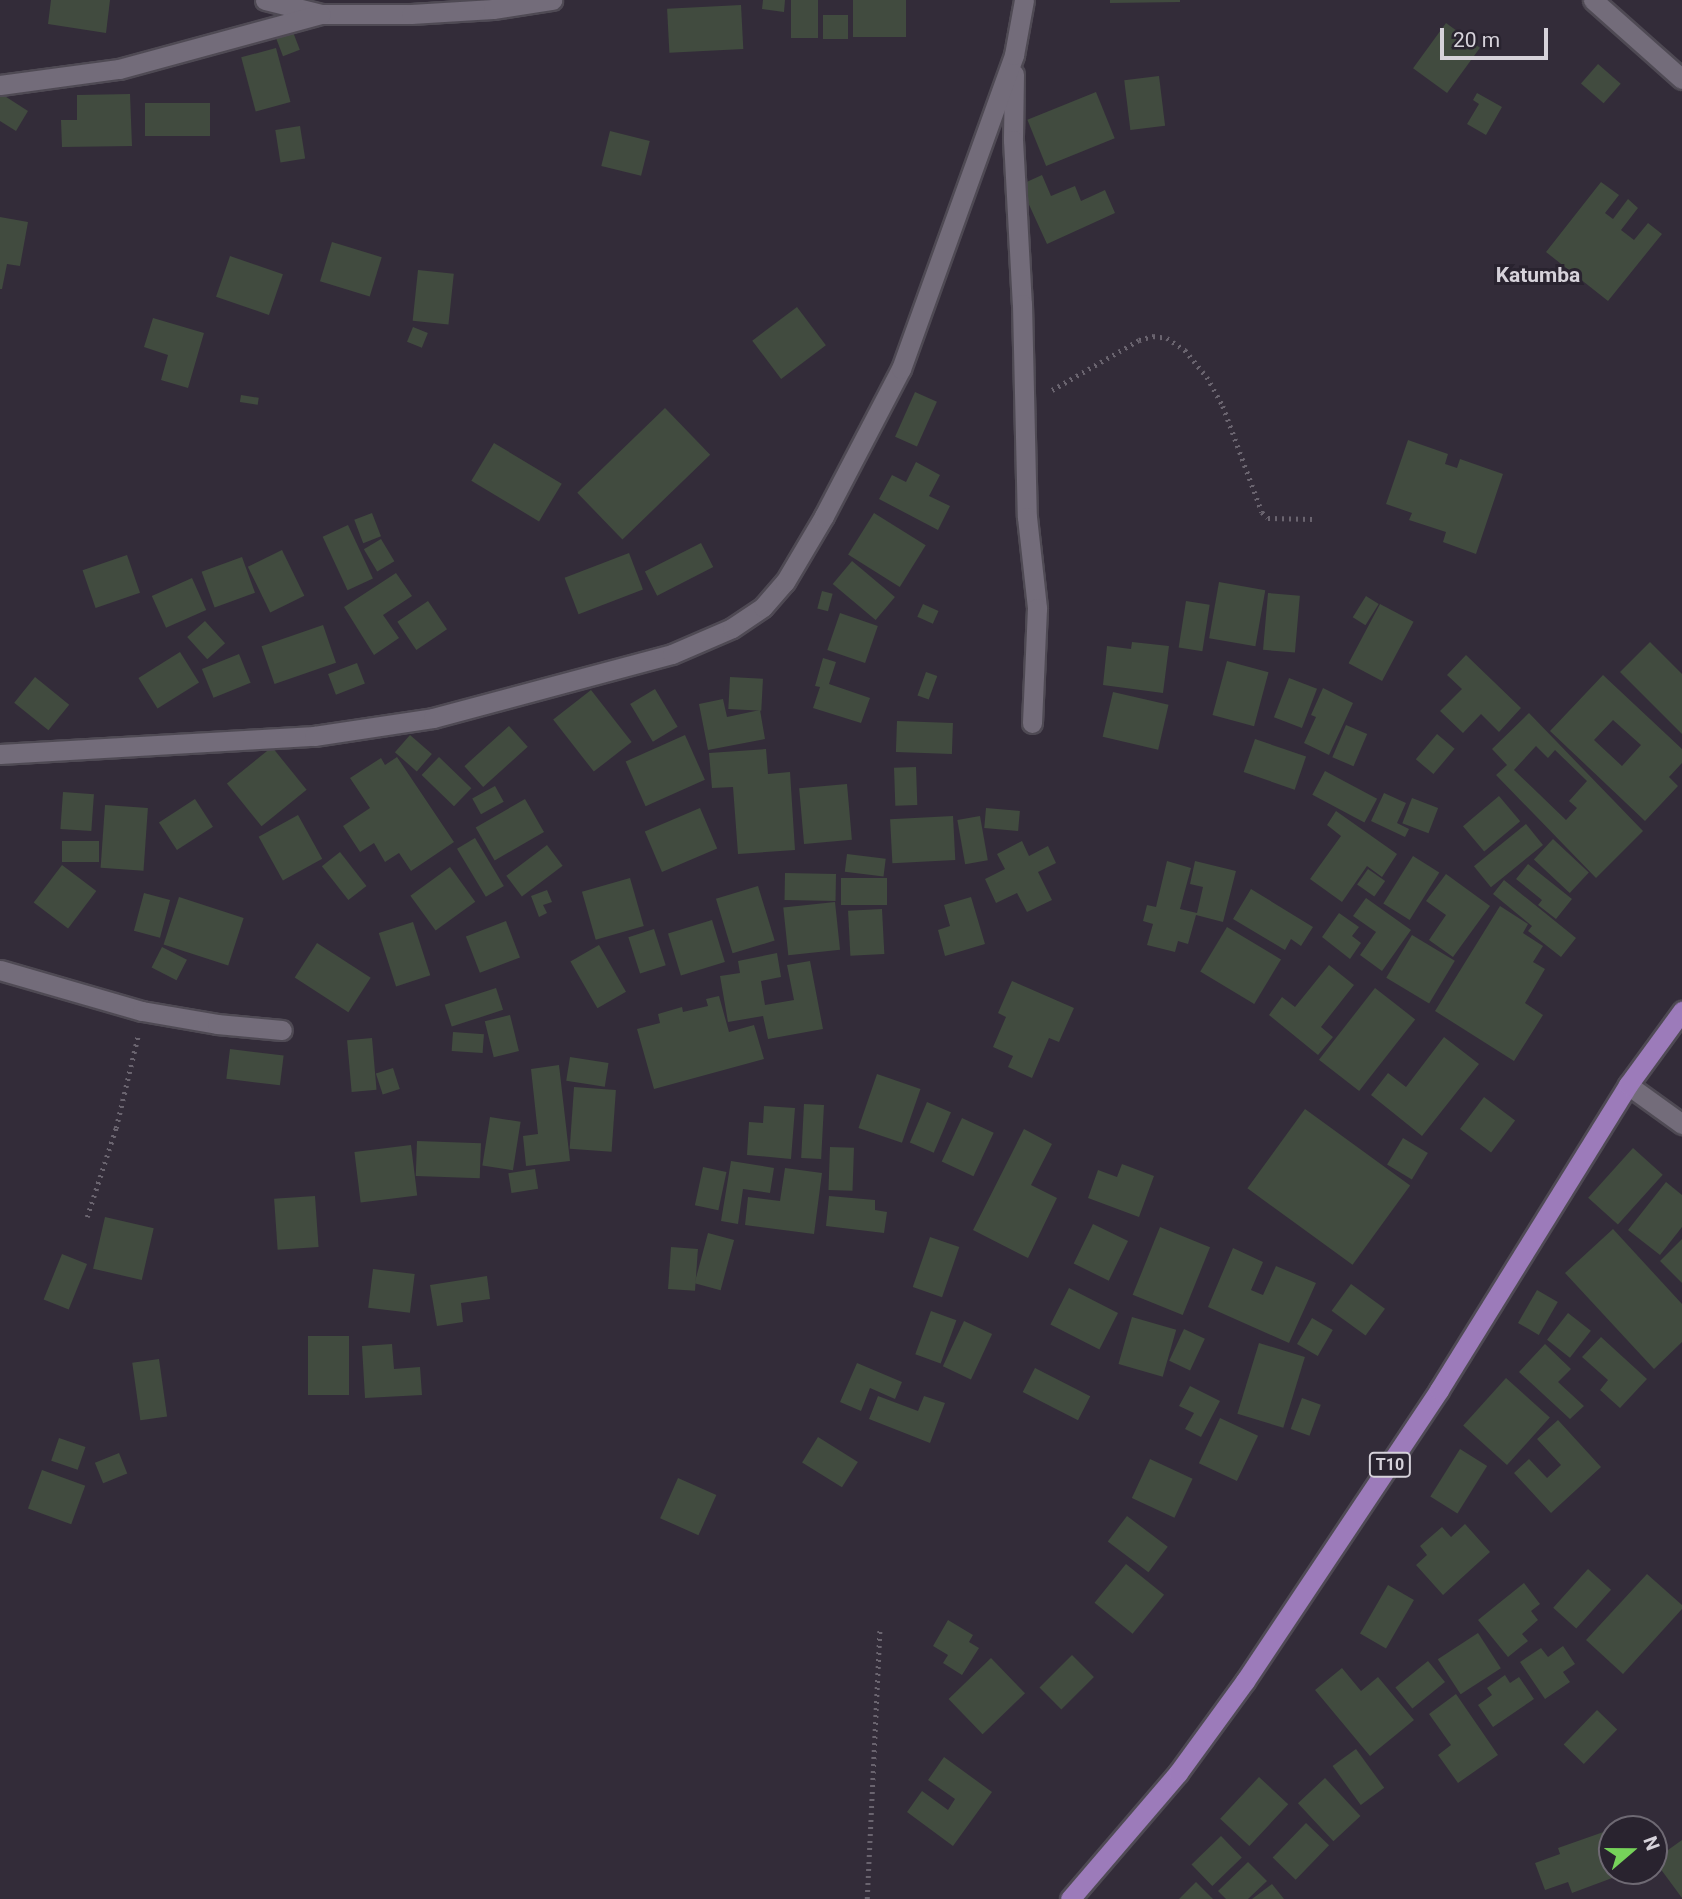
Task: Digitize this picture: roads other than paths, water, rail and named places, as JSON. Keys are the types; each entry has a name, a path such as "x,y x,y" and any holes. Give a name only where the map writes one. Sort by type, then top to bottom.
{"highway":[{"name":"T10","path":"1070,1899 1178,1773 1245,1681 1439,1390 1628,1085 1682,1011"}],"street":[{"path":"265,0 321,14"},
{"path":"0,85 119,69 321,14 479,10 552,0"},
{"path":"0,754 301,737 433,718 672,654 732,628 762,607 785,582 824,516 901,369 1014,55 1024,0"},
{"path":"1593,0 1682,79"},
{"path":"1014,55 1013,140 1027,517 1037,619 1032,723"},
{"path":"0,970 142,1011 217,1024 282,1030"},
{"path":"1628,1085 1682,1124"}],"district":[{"name":"Katumba","path":"1538,275"}]}
